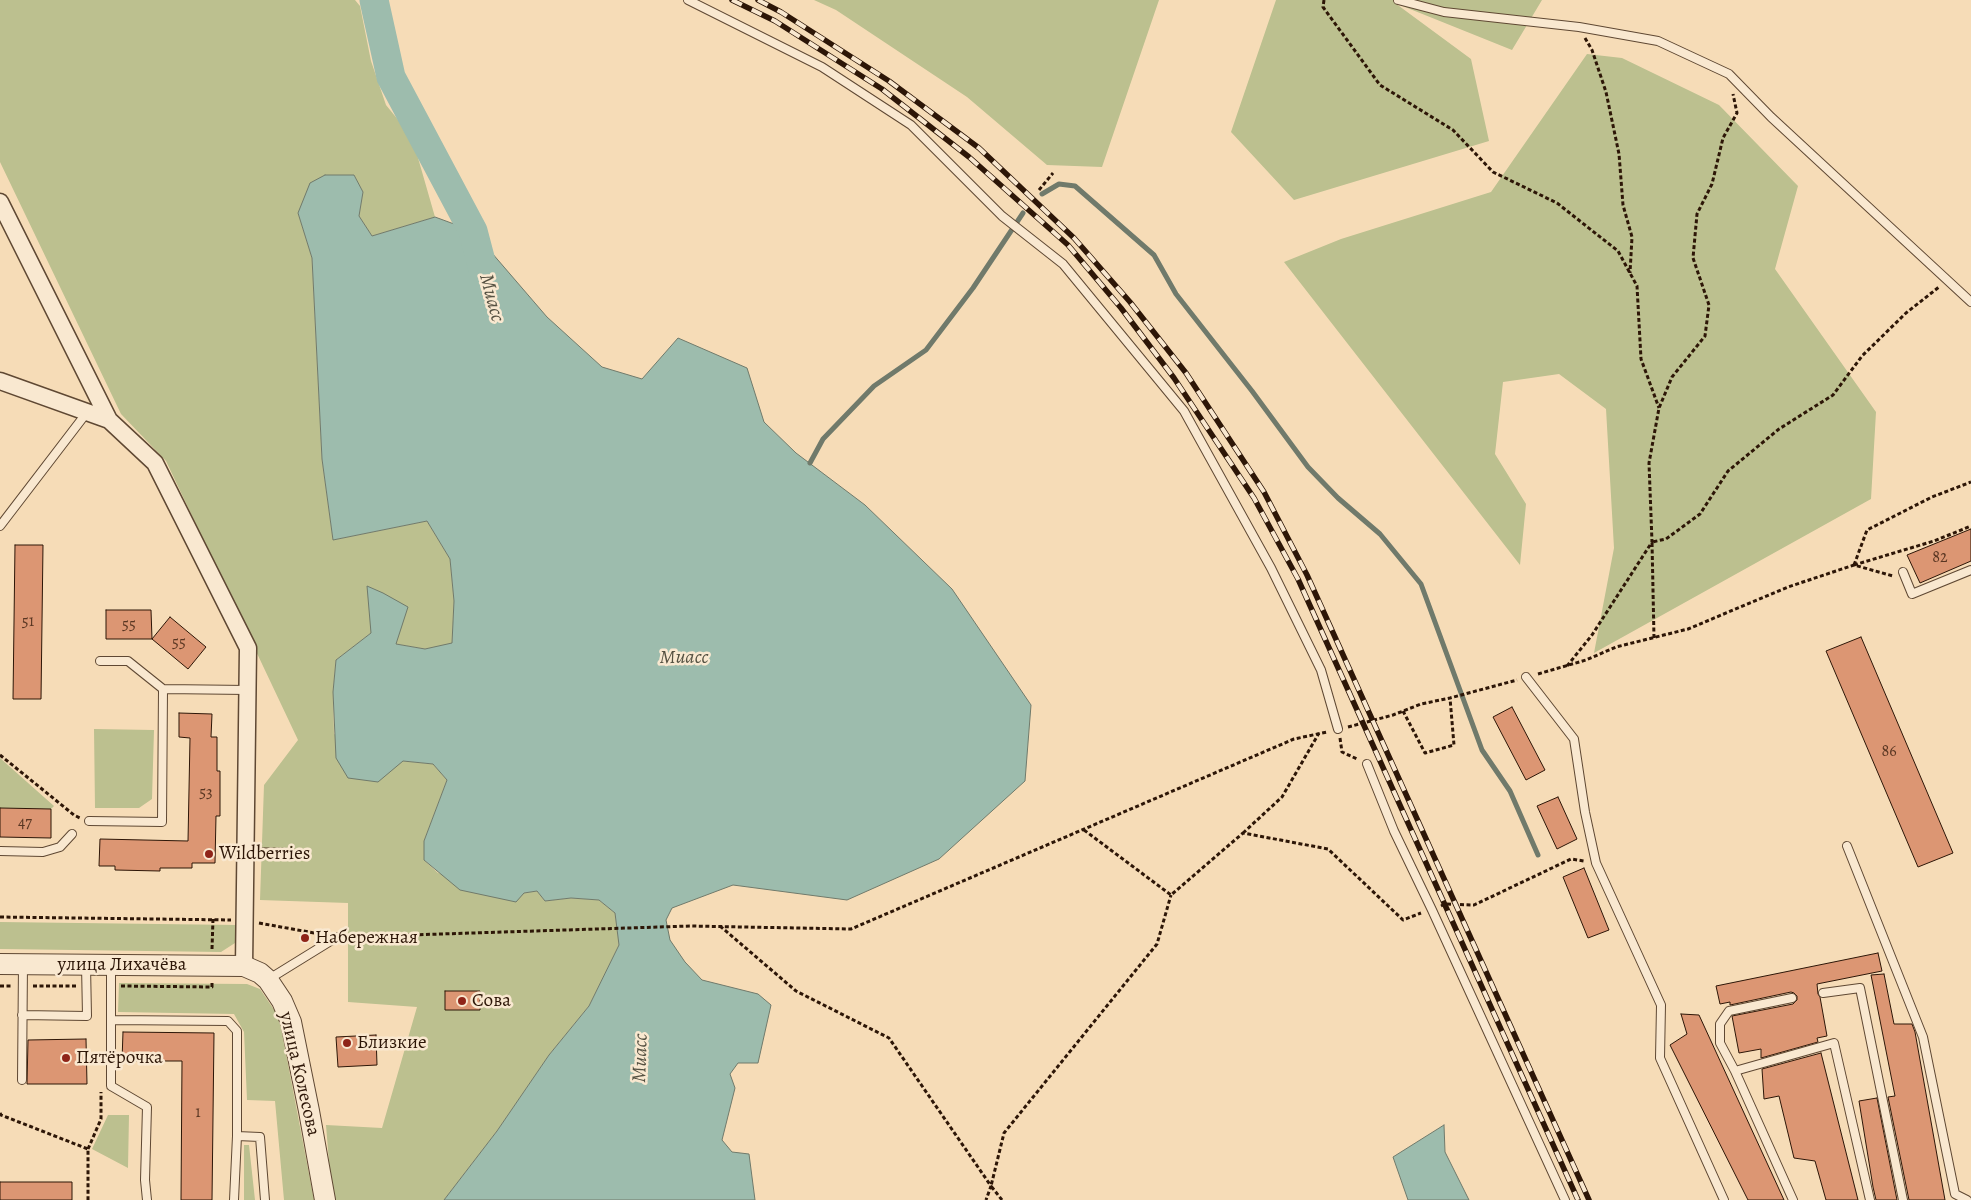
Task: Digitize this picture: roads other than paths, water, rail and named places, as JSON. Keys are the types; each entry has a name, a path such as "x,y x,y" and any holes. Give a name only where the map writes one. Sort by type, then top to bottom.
{"street":[{"path":"0,202 109,420 155,463 248,648 244,966"},
{"path":"0,381 109,420"},
{"name":"улица Лихачёва","path":"0,964 244,966"},
{"name":"улица Колесова","path":"244,966 260,973 268,980 282,1001 291,1022 325,1200"}],"lane":[{"path":"688,0 822,67 911,125 1002,216 1063,264 1184,411 1271,568 1309,645 1321,670 1338,729"},
{"path":"1398,0 1444,12 1579,27 1658,41 1728,74 1771,117 1971,302"},
{"path":"0,526 88,412"},
{"path":"1904,576 1912,594 1971,570"},
{"path":"100,661 128,661 163,689 248,690"},
{"path":"1526,678 1574,739 1596,863 1661,1006 1660,1058 1724,1200"},
{"path":"89,821 162,822 163,689"},
{"path":"1367,764 1394,831 1565,1200"},
{"path":"0,851 43,852 60,847 72,834"},
{"path":"1847,846 1923,1037 1955,1194 1967,1200"},
{"path":"246,852 292,853"},
{"path":"268,980 337,937"},
{"path":"22,1080 23,964"},
{"path":"22,1015 87,1016 86,965"},
{"path":"111,965 111,1086 147,1107 145,1180 147,1200"},
{"path":"1823,993 1860,988 1903,1200"},
{"path":"1792,998 1729,1011 1720,1024 1720,1043 1735,1071 1793,1200"},
{"path":"111,1020 228,1021 237,1031 237,1136 234,1200"},
{"path":"1735,1071 1834,1043 1870,1200"},
{"path":"237,1136 260,1136 265,1200"}],"water":[{"name":"Миасс","path":"325,175 354,175 363,192 359,216 372,236 435,217 473,231 547,317 602,367 642,379 678,338 747,368 764,422 796,453 865,505 952,589 1031,705 1025,781 939,859 847,900 733,885 672,908 666,920 670,940 685,962 702,980 758,994 771,1005 758,1063 738,1063 730,1074 735,1088 722,1140 732,1152 749,1154 755,1200 444,1200 497,1131 549,1055 589,1006 619,945 615,913 599,900 571,898 545,901 537,891 524,893 516,902 460,890 424,860 424,841 447,780 433,764 403,761 378,782 348,778 336,758 333,692 336,660 371,633 367,586 408,607 396,644 425,649 452,643 454,601 450,559 427,521 333,540 322,459 312,258 298,213 310,183"},
{"path":"1444,1125 1445,1152 1469,1200 1408,1200 1393,1157"}],"waterway":[{"name":"Миасс","path":"374,0 391,77 473,231 483,269"},
{"path":"1042,194 1059,184 1075,186 1154,255 1176,294 1252,391 1308,467 1338,498 1380,534 1421,584 1482,750 1510,791 1538,855"},
{"path":"810,463 823,439 874,386 926,350 973,288 1023,213"}],"railway":[{"path":"732,0 775,21 882,89 969,157 1068,245 1121,308 1174,378 1254,498 1298,579 1578,1200"},
{"path":"758,0 781,12 889,81 979,148 1074,238 1130,302 1186,373 1264,492 1307,575 1589,1200"}],"place":[{"name":"Wildberries","path":"209,854"},
{"name":"Набережная","path":"305,938"},
{"name":"Сова","path":"462,1001"},
{"name":"Близкие","path":"347,1043"},
{"name":"Пятёрочка","path":"66,1058"}]}
